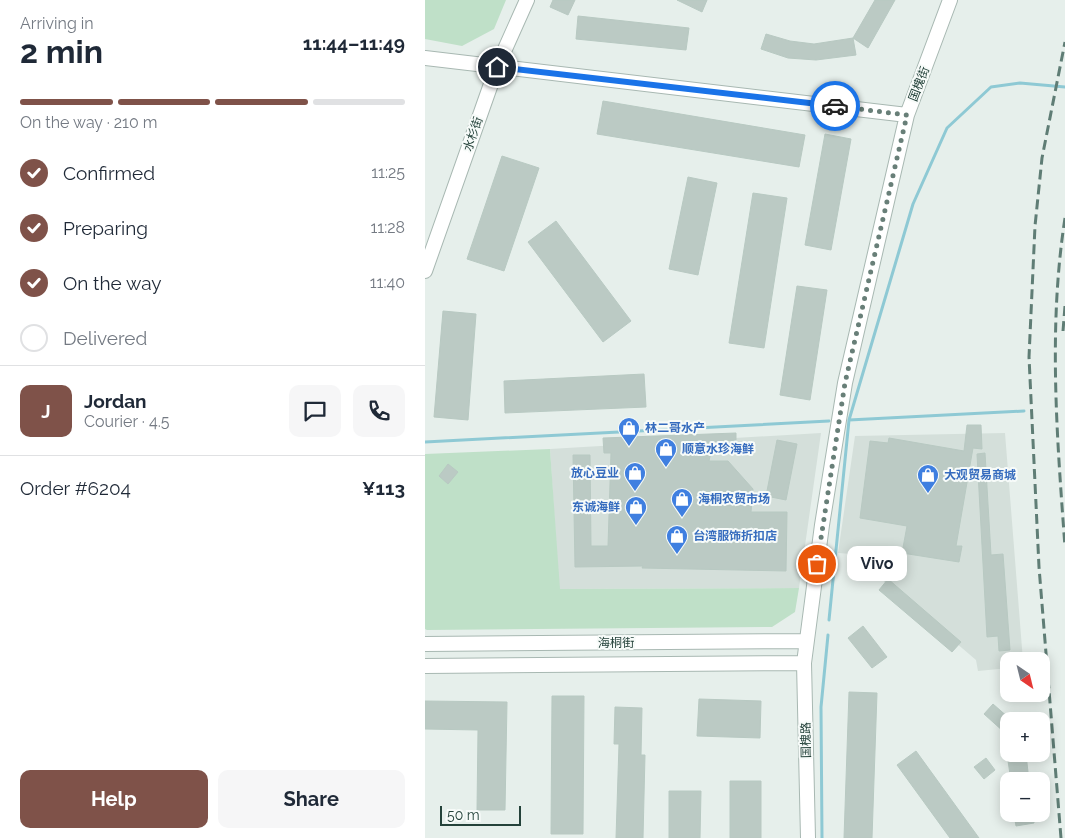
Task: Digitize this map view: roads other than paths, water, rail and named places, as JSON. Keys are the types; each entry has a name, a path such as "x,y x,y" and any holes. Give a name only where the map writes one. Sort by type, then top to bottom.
{"street":[{"name":"水杉街","path":"425,271 497,67 527,0"},
{"name":"国槐街","path":"806,641 845,383 907,115 950,0"},
{"path":"425,58 907,115"},
{"name":"海桐街","path":"425,644 806,641"},
{"name":"国槐路","path":"806,641 804,663 808,838"},
{"name":"海桐街","path":"425,666 804,663"}],"waterway":[{"path":"829,620 849,420 913,204 947,128 991,87 1020,83 1065,87"},
{"path":"849,420 1024,411"},
{"path":"425,442 829,421"},
{"path":"822,838 821,707 828,635"}],"railway":[{"path":"1061,838 1039,567 1029,357 1035,226 1042,158 1065,42"},
{"path":"1065,218 1060,259 1055,341 1057,424 1065,547"},
{"path":"1063,331 1065,306"}],"place":[{"name":"林二哥水产","path":"629,447"},
{"name":"顺意水珍海鲜","path":"666,468"},
{"name":"放心豆业","path":"635,492"},
{"name":"大观贸易商城","path":"928,494"},
{"name":"海桐农贸市场","path":"682,518"},
{"name":"东诚海鲜","path":"636,526"},
{"name":"台湾服饰折扣店","path":"677,555"},
{"name":"Vivo","path":"817,564"}]}
